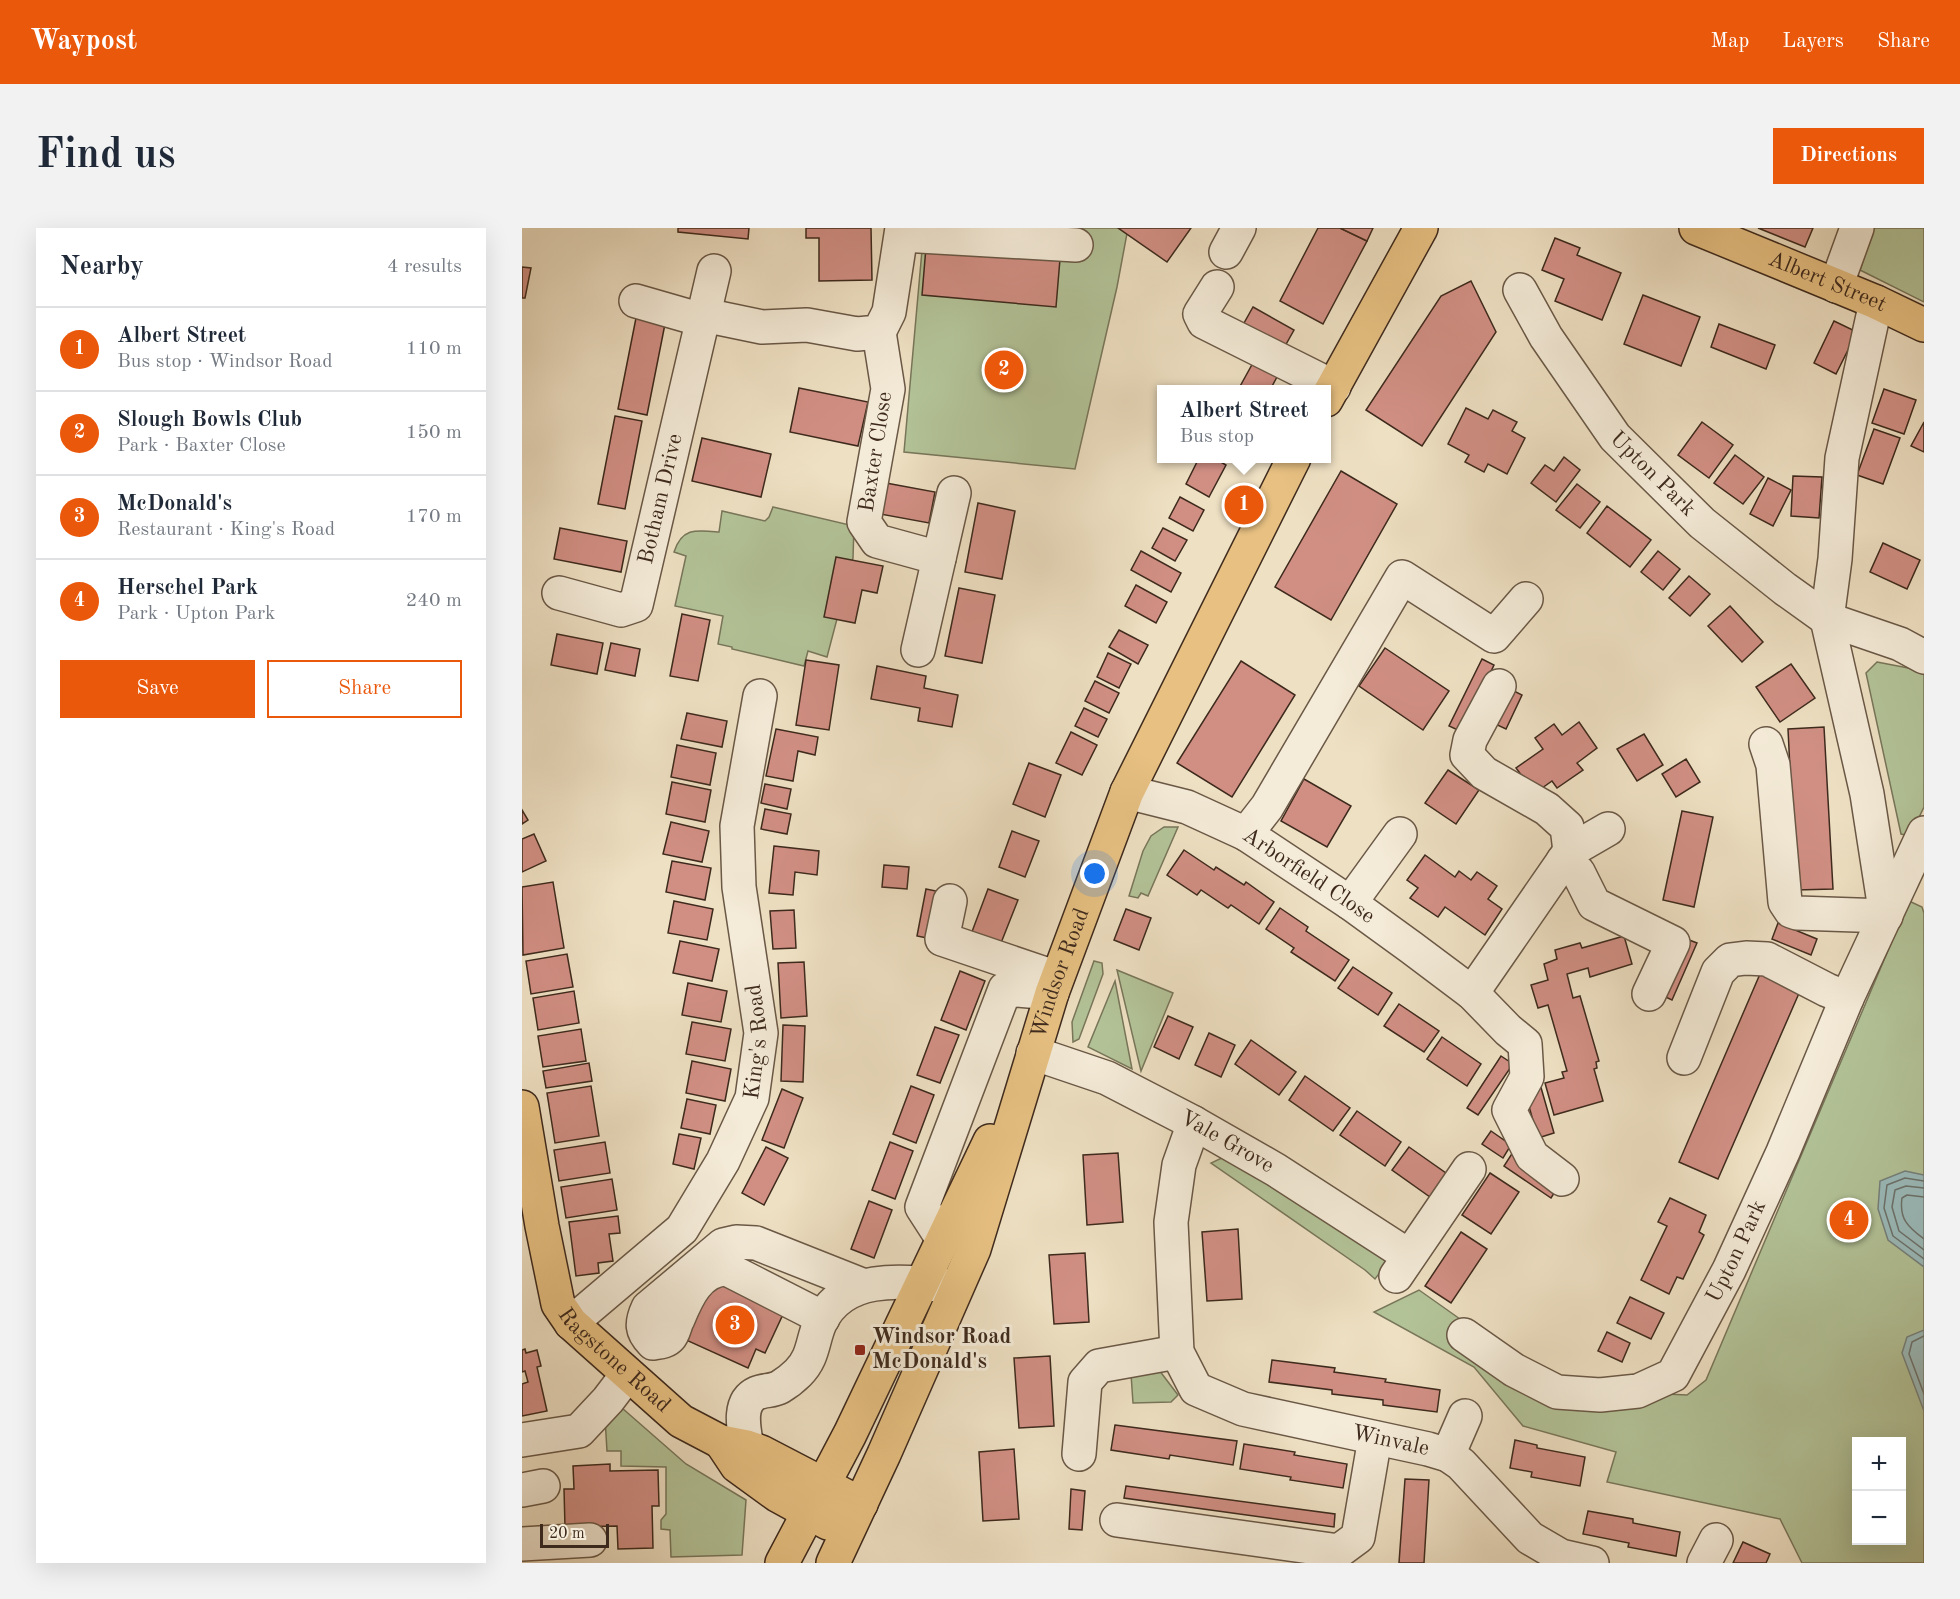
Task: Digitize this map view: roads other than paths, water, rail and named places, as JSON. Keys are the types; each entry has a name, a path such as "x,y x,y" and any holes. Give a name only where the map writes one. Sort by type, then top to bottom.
{"main road":[{"path":"1331,392 1422,228"},
{"name":"Albert Street","path":"1696,228 1876,302 1924,325"},
{"name":"Windsor Road","path":"833,1563 974,1250 1055,986 1127,792 1292,463"},
{"path":"782,1563 824,1484 923,1283 942,1238 1033,1053"},
{"name":"Ragstone Road","path":"522,1107 558,1304 571,1323 681,1421 824,1484 861,1504"},
{"name":"Ragstone Road","path":"734,1445 737,1466 777,1495 847,1534"}],"street":[{"path":"1836,286 1857,228"},
{"path":"636,301 703,318 762,327 807,326 857,334 879,332 889,312 902,232 1076,245"},
{"name":"Botham Drive","path":"559,593 621,609 636,605 714,271"},
{"path":"1217,287 1200,314 1204,322 1314,385"},
{"name":"Upton Park","path":"1520,290 1546,337 1615,437 1702,523 1827,619 1900,644 1924,657"},
{"path":"1766,744 1773,765 1785,902 1791,911 1886,916 1867,794 1827,619 1835,558 1842,458 1876,302"},
{"name":"Baxter Close","path":"879,332 888,389 864,522 877,541 939,558"},
{"path":"918,650 954,493"},
{"path":"1246,834 1267,807 1402,577 1494,636 1526,599"},
{"path":"1499,686 1470,740 1467,755 1484,773 1547,809 1567,827 1567,856 1594,904 1673,943 1649,994"},
{"name":"King's Road","path":"571,1323 682,1229 723,1161 752,1098 760,1033 739,887 737,826 761,692"},
{"name":"Arborfield Close","path":"1127,792 1187,807 1246,834 1350,903 1472,993 1525,1044 1527,1077 1509,1110 1532,1156 1562,1179"},
{"path":"1472,993 1567,856 1608,829"},
{"name":"Upton Park","path":"1464,1335 1514,1370 1557,1392 1600,1395 1638,1391 1673,1375 1734,1260 1783,1152 1847,998 1924,833"},
{"path":"1350,903 1400,834"},
{"path":"950,901 942,939 1055,986"},
{"path":"1684,1058 1718,972 1730,960 1767,959 1847,998"},
{"path":"942,1238 922,1207 1005,989 1055,986"},
{"name":"Vale Grove","path":"1033,1053 1107,1078 1194,1123 1276,1170 1402,1266 1469,1169"},
{"name":"Winvale","path":"1194,1123 1179,1165 1171,1222 1177,1352 1196,1389 1243,1409 1448,1455 1461,1464 1530,1538 1561,1556 1592,1563"},
{"path":"823,1318 727,1269 717,1269 708,1273 692,1289 670,1337 662,1342 652,1343 643,1333 642,1321 648,1308 723,1245 736,1242 756,1243 862,1286"},
{"path":"734,1445 743,1425 744,1408 749,1399 758,1392 779,1388 799,1372 814,1349 823,1318 834,1303 862,1286 882,1282 958,1287"},
{"path":"1079,1454 1085,1382 1099,1366 1177,1352"},
{"path":"522,1440 579,1431 608,1400 627,1375"},
{"path":"1448,1455 1465,1416"},
{"path":"1117,1520 1339,1551 1358,1537 1375,1438"},
{"path":"522,1544 590,1540"}],"water":[{"path":"1905,1171 1924,1175 1924,1267 1888,1240 1878,1209 1880,1181"},
{"path":"1924,1330 1924,1411 1902,1353 1907,1337"}],"place":[{"name":"Slough Bowls Club","path":"1004,370"},
{"name":"Albert Street","path":"1244,505"},
{"name":"Herschel Park","path":"1849,1220"},
{"name":"McDonald's","path":"735,1325"},
{"name":"Windsor Road McDonald's","path":"860,1350"}]}
